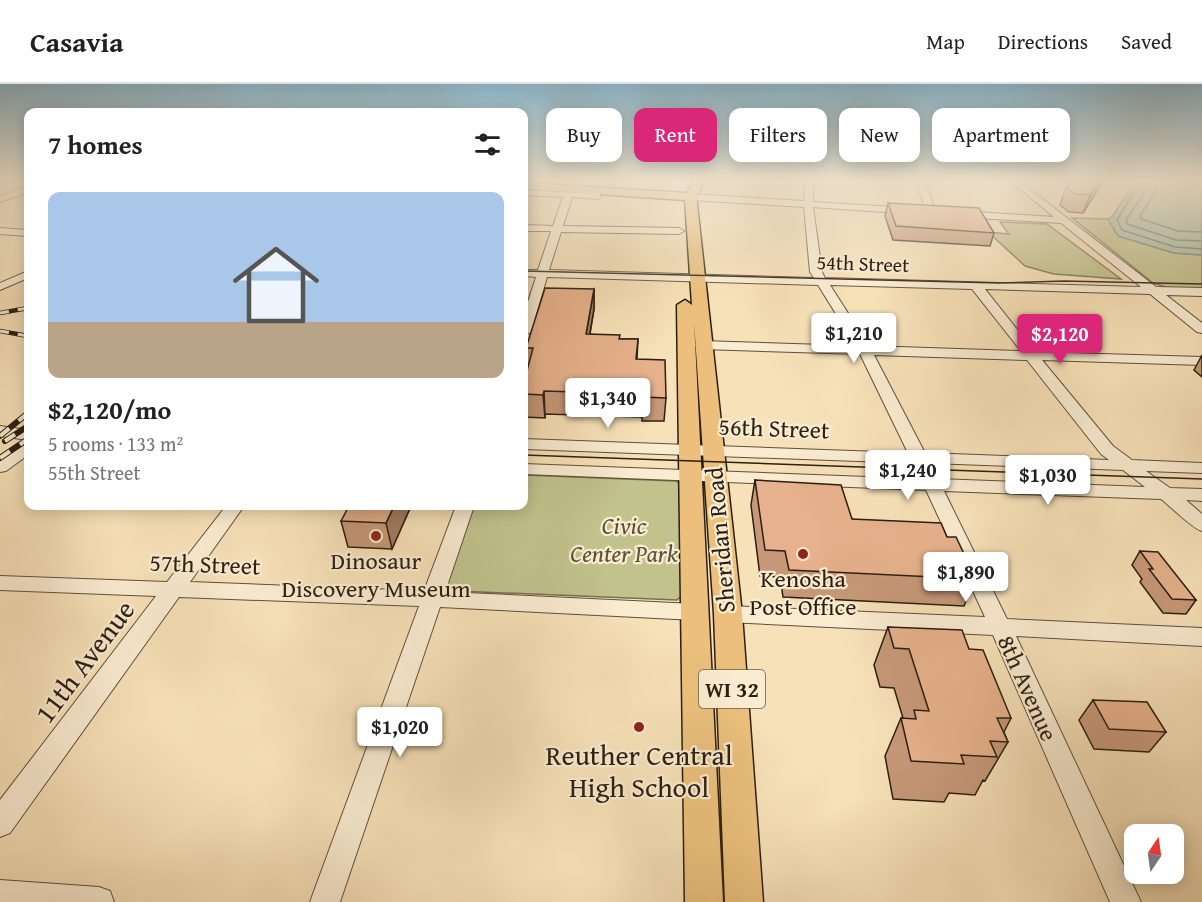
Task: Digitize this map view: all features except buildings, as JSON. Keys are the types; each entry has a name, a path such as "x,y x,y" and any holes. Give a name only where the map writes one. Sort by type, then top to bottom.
{"main road":[{"name":"Sheridan Road","path":"682,218 681,242 691,278 702,463 728,614 744,902"},
{"name":"Sheridan Road","path":"684,218 702,345 702,463 695,612 704,902"}],"street":[{"path":"528,320 560,218"},
{"name":"8th Avenue","path":"810,218 816,272 866,350 919,457 1000,626 1126,902"},
{"path":"1034,218 1063,220 1202,329"},
{"path":"528,228 558,229 681,242"},
{"path":"0,231 24,233"},
{"name":"54th Street","path":"528,273 1202,292"},
{"path":"0,287 24,276"},
{"path":"975,285 1107,450 1191,513 1202,525"},
{"path":"702,345 1202,361"},
{"path":"0,423 24,424"},
{"path":"0,431 24,434"},
{"name":"56th Street","path":"528,444 932,484 1202,495"},
{"path":"0,467 24,451"},
{"name":"56th Street","path":"528,469 919,457 1202,468"},
{"path":"0,473 24,459"},
{"name":"11th Avenue","path":"0,823 232,510"},
{"path":"325,902 464,510"},
{"name":"57th Street","path":"0,583 433,598 695,612"},
{"path":"728,614 1202,637"},
{"path":"0,896 99,902"}],"green space":[{"path":"1072,218 1108,219 1118,236 1174,253 1202,255 1202,289 1169,288 1153,283"},
{"path":"1000,222 1047,224 1121,279 1054,274 1025,266 988,232 1009,234"},
{"name":"Civic Center Park","path":"528,475 676,481 684,487 687,591 677,600 456,591 447,582 472,510 528,510"}],"water":[{"path":"1202,218 1202,255 1174,253 1118,236 1108,219"}],"tram line":[{"path":"528,271 999,283 1064,281 1202,284"},
{"path":"528,455 1202,479"}],"railway":[{"path":"0,313 24,309"},
{"path":"0,331 24,335"},
{"path":"0,436 24,416"},
{"path":"5,441 24,429"},
{"path":"0,458 24,442"}],"place":[{"name":"Dinosaur Discovery Museum","path":"376,536"},
{"name":"Kenosha Post Office","path":"803,554"},
{"name":"Reuther Central High School","path":"639,727"}]}
